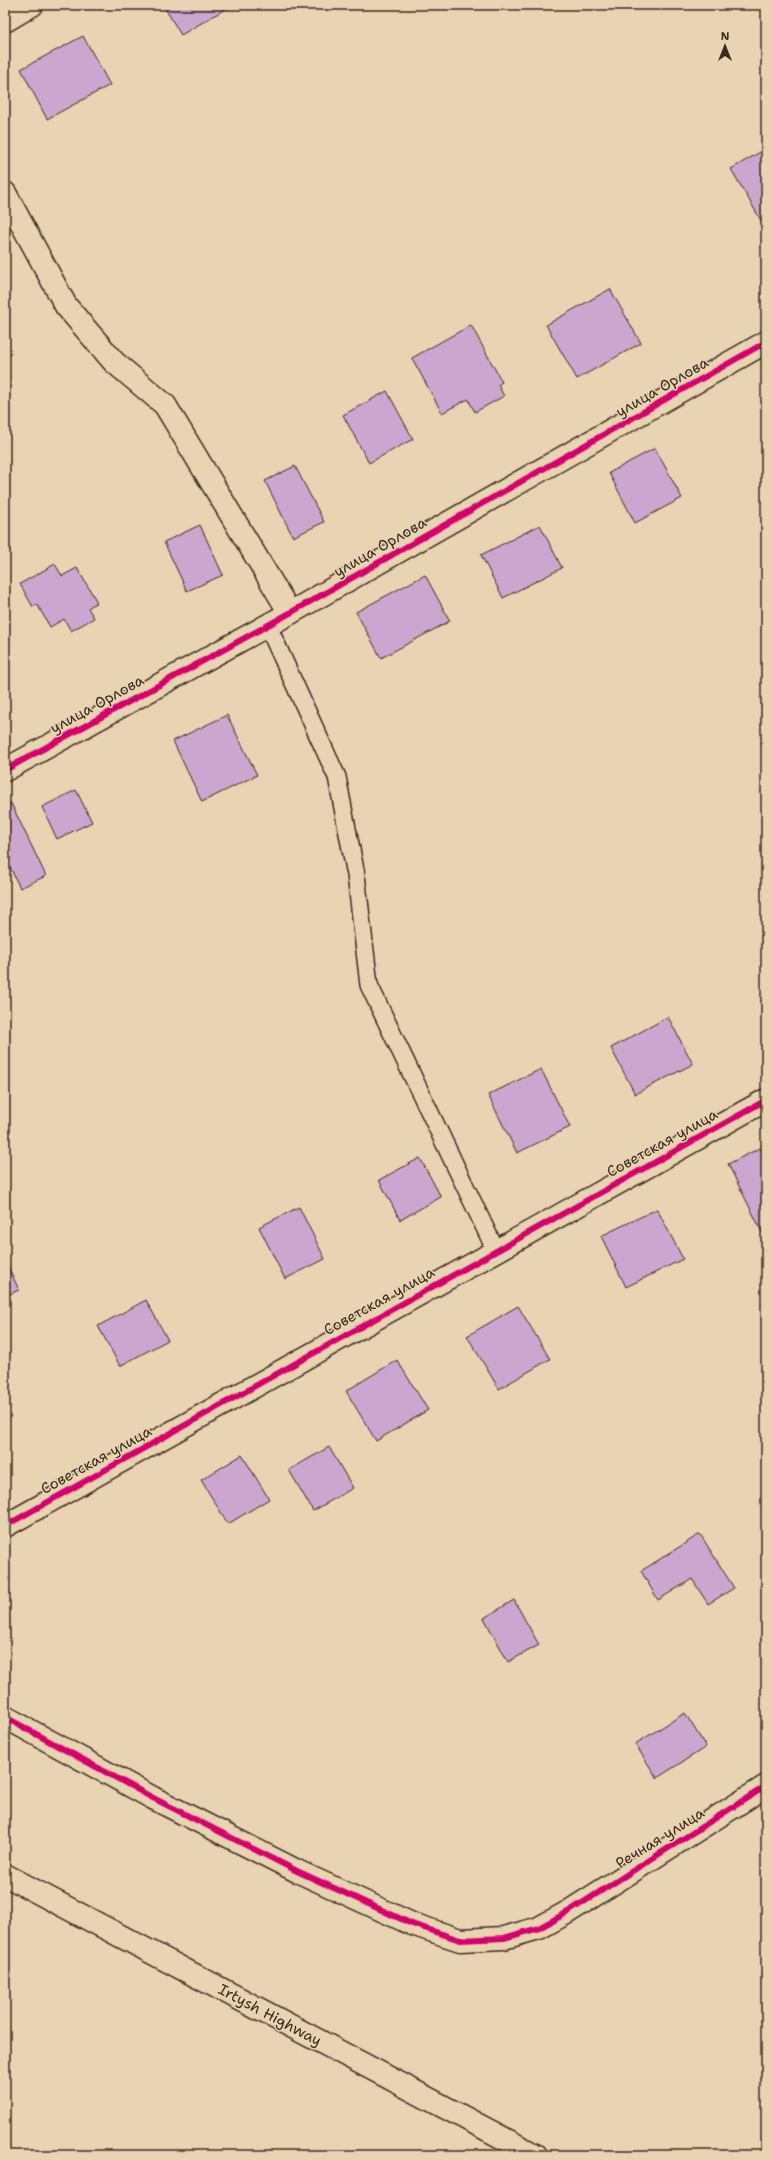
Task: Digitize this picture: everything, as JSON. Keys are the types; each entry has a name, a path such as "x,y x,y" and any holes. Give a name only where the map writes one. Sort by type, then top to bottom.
{"main road":[{"path":"5,21 32,5"},
{"path":"5,193 66,306 114,362 165,405 290,613"},
{"name":"улица Орлова","path":"5,770 267,624 290,613 766,342"},
{"name":"Советская улица","path":"5,1526 766,1100"},
{"name":"Речная улица","path":"5,1717 167,1805 297,1871 412,1924 460,1940 504,1938 539,1928 568,1912 766,1786"},
{"name":"Irtysh Highway","path":"5,1875 535,2155"}],"lane":[{"path":"267,624 336,777 356,875 368,985 496,1250"}],"building":[{"path":"163,5 232,5 181,35"},
{"path":"83,36 110,85 47,119 21,69"},
{"path":"762,151 766,157 766,229 731,169"},
{"path":"610,289 641,343 577,379 546,325"},
{"path":"471,325 502,382 498,385 504,396 475,412 468,399 442,413 412,358"},
{"path":"387,391 413,439 369,463 343,415"},
{"path":"655,448 682,498 635,523 609,473"},
{"path":"295,466 324,522 293,537 265,481"},
{"path":"200,525 223,575 187,591 164,542"},
{"path":"540,525 562,568 503,598 481,555"},
{"path":"55,564 62,576 77,568 97,602 88,608 94,618 71,631 64,619 50,627 37,604 33,607 20,584"},
{"path":"425,575 450,621 381,658 356,612"},
{"path":"227,715 257,775 202,802 173,741"},
{"path":"76,790 92,822 57,839 42,807"},
{"path":"11,803 46,876 20,888 5,857 5,806"},
{"path":"668,1017 693,1064 635,1094 611,1048"},
{"path":"541,1069 570,1127 517,1153 488,1095"},
{"path":"760,1148 766,1160 766,1233 763,1234 728,1164"},
{"path":"420,1158 441,1197 400,1220 379,1180"},
{"path":"299,1207 325,1259 285,1279 259,1227"},
{"path":"657,1209 683,1259 626,1287 601,1236"},
{"path":"5,1260 19,1290 5,1296"},
{"path":"146,1300 168,1340 120,1366 98,1326"},
{"path":"518,1306 550,1359 499,1389 467,1336"},
{"path":"397,1360 428,1410 376,1441 346,1391"},
{"path":"329,1447 353,1488 313,1511 289,1470"},
{"path":"242,1455 269,1499 228,1524 201,1480"},
{"path":"700,1534 734,1588 708,1604 692,1579 658,1600 641,1571"},
{"path":"514,1600 539,1645 508,1662 484,1618"},
{"path":"685,1713 706,1747 657,1778 635,1744"}],"cycle path":[{"path":"5,770 290,613 766,342"},
{"path":"5,1526 766,1100"},
{"path":"5,1717 153,1798 297,1871 412,1924 460,1940 504,1938 539,1928 568,1912 766,1786"}]}
